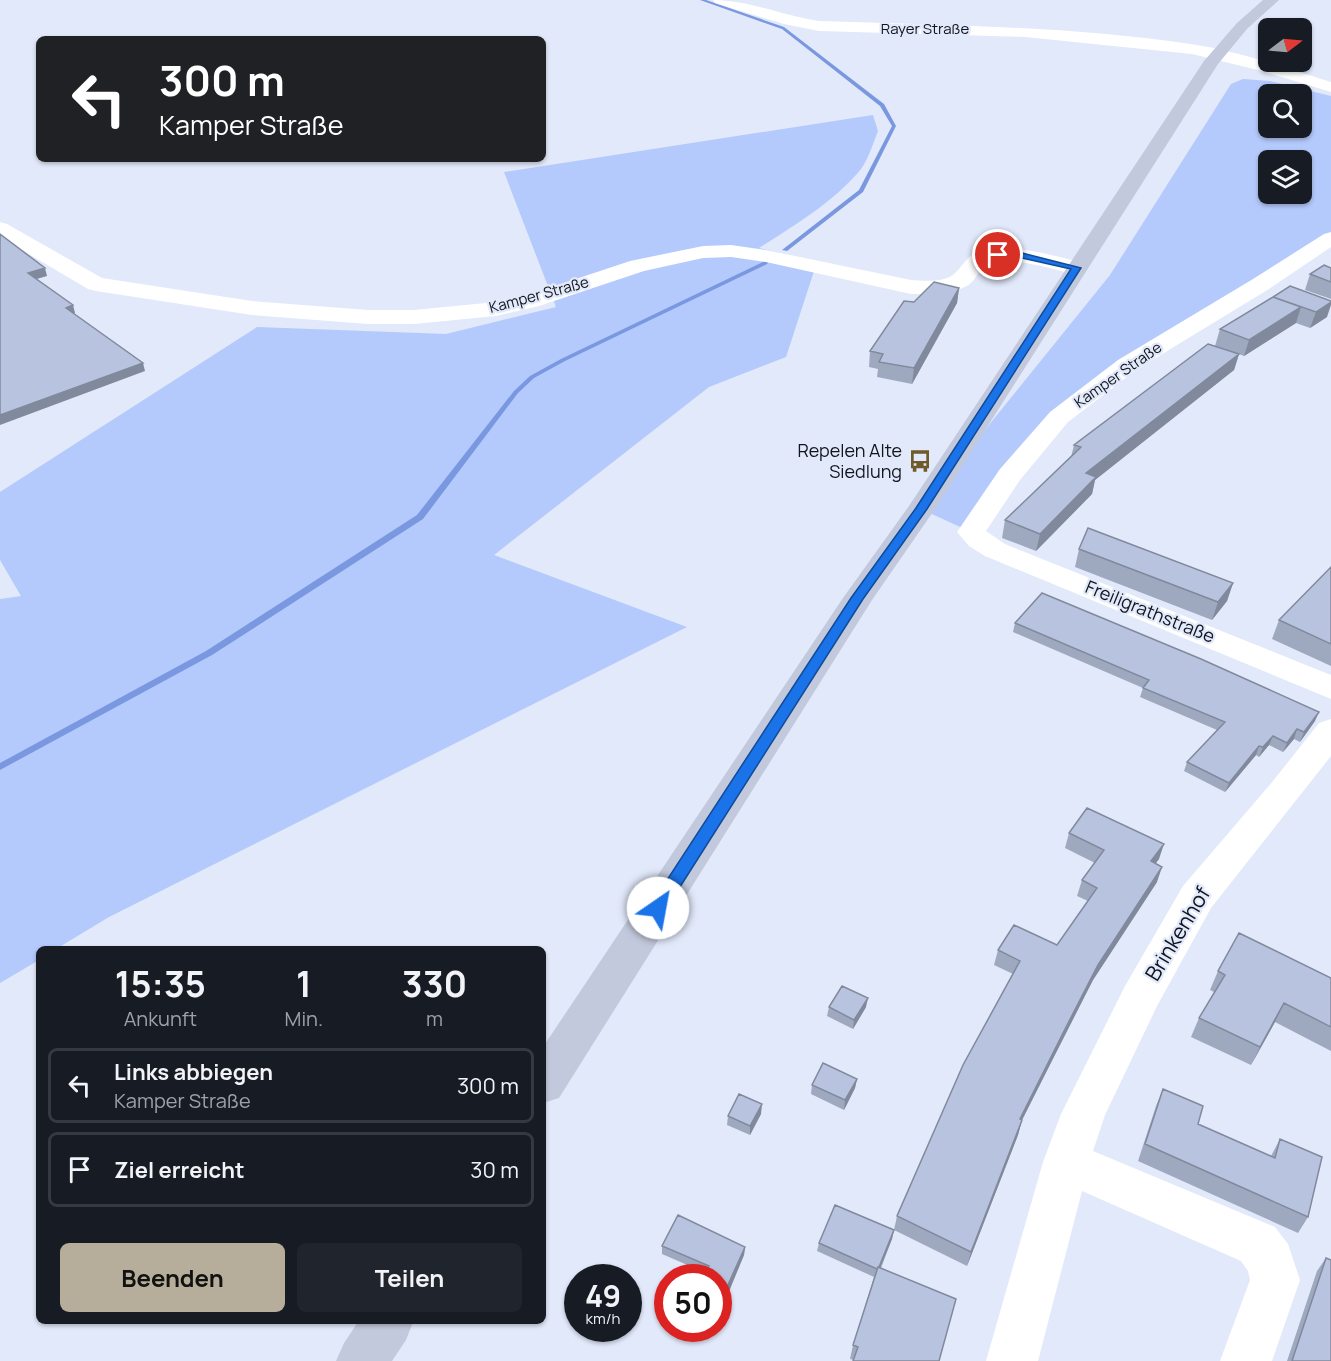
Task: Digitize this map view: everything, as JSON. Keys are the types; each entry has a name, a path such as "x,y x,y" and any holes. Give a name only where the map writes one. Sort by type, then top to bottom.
{"main road":[{"path":"546,1079 858,598 921,509 1215,57 1242,26 1272,0"},
{"path":"362,1361 387,1324"}],"street":[{"name":"Rayer Straße","path":"720,0 779,18 819,26 994,30 1134,43 1215,57 1326,85"},
{"name":"Kamper Straße","path":"0,228 96,284 252,308 368,317 414,317 496,309 639,266 702,252 730,251 766,256 911,287 935,288 962,279 970,267 982,258 998,255 1022,256 1076,268"},
{"name":"Kamper Straße","path":"971,532 1010,475 1059,417 1127,365 1261,284 1331,238"},
{"path":"1261,284 1291,295"},
{"name":"Freiligrathstraße","path":"971,532 979,540 996,550 1331,688"},
{"name":"Brinkenhof","path":"1012,1361 1066,1162 1083,1114 1124,1029 1197,897 1286,790 1331,731"},
{"path":"1066,1162 1258,1244 1271,1261 1275,1280 1246,1361"}],"shaded area":[{"path":"1243,79 1282,84 1258,84 1258,138 1312,138 1312,91 1331,96 1331,239 1075,404 971,532 921,509 1110,275 1231,84"},
{"path":"873,115 878,131 861,169 839,192 800,222 759,248 817,262 786,357 709,387 494,555 687,627 109,917 61,946 36,946 36,962 0,983 0,599 21,596 0,560 0,492 257,327 446,334 556,307 504,172"}],"building":[{"path":"0,234 45,268 28,273 73,305 66,308 143,363 0,415"},
{"path":"1324,265 1331,268 1331,282 1310,274"},
{"path":"934,282 959,288 914,368 879,362 883,354 870,351 904,301 914,302"},
{"path":"1290,286 1331,302 1316,312 1273,297"},
{"path":"1273,297 1301,307 1249,340 1220,329"},
{"path":"1208,344 1239,354 1086,473 1096,477 1040,534 1005,520 1081,447 1074,445"},
{"path":"1088,528 1233,583 1218,602 1079,549"},
{"path":"1331,567 1331,644 1279,620"},
{"path":"1042,593 1201,659 1319,712 1304,732 1297,729 1287,743 1273,736 1263,747 1259,746 1229,783 1187,762 1225,722 1143,688 1149,680 1015,623"},
{"path":"1087,808 1164,844 1151,861 1162,867 1098,965 1020,1119 1022,1120 971,1252 897,1216 963,1065 1020,961 998,950 1014,925 1057,945 1097,888 1082,880 1104,850 1069,833"},
{"path":"1239,933 1331,978 1331,1027 1284,1003 1260,1047 1199,1018 1225,975 1218,971"},
{"path":"842,986 868,998 854,1020 829,1007"},
{"path":"823,1063 857,1079 845,1100 812,1085"},
{"path":"1163,1089 1203,1106 1198,1124 1275,1158 1280,1139 1322,1157 1308,1217 1145,1144"},
{"path":"739,1094 762,1104 750,1126 728,1116"},
{"path":"835,1205 894,1230 877,1269 819,1243"},
{"path":"678,1215 745,1247 732,1276 732,1264 704,1264 662,1246"},
{"path":"1326,1258 1331,1260 1331,1361 1292,1361"},
{"path":"878,1267 956,1299 939,1361 853,1361 858,1347 853,1345"}],"waterway":[{"path":"702,0 783,28 882,105 894,126 861,191 785,250"},
{"path":"0,767 209,653 420,517 516,392 532,377 765,263"}],"place":[{"name":"Repelen Alte Siedlung","path":"920,461"}],"route":[{"path":"658,908 858,598 921,509 1076,268 1022,256 998,255"}]}
